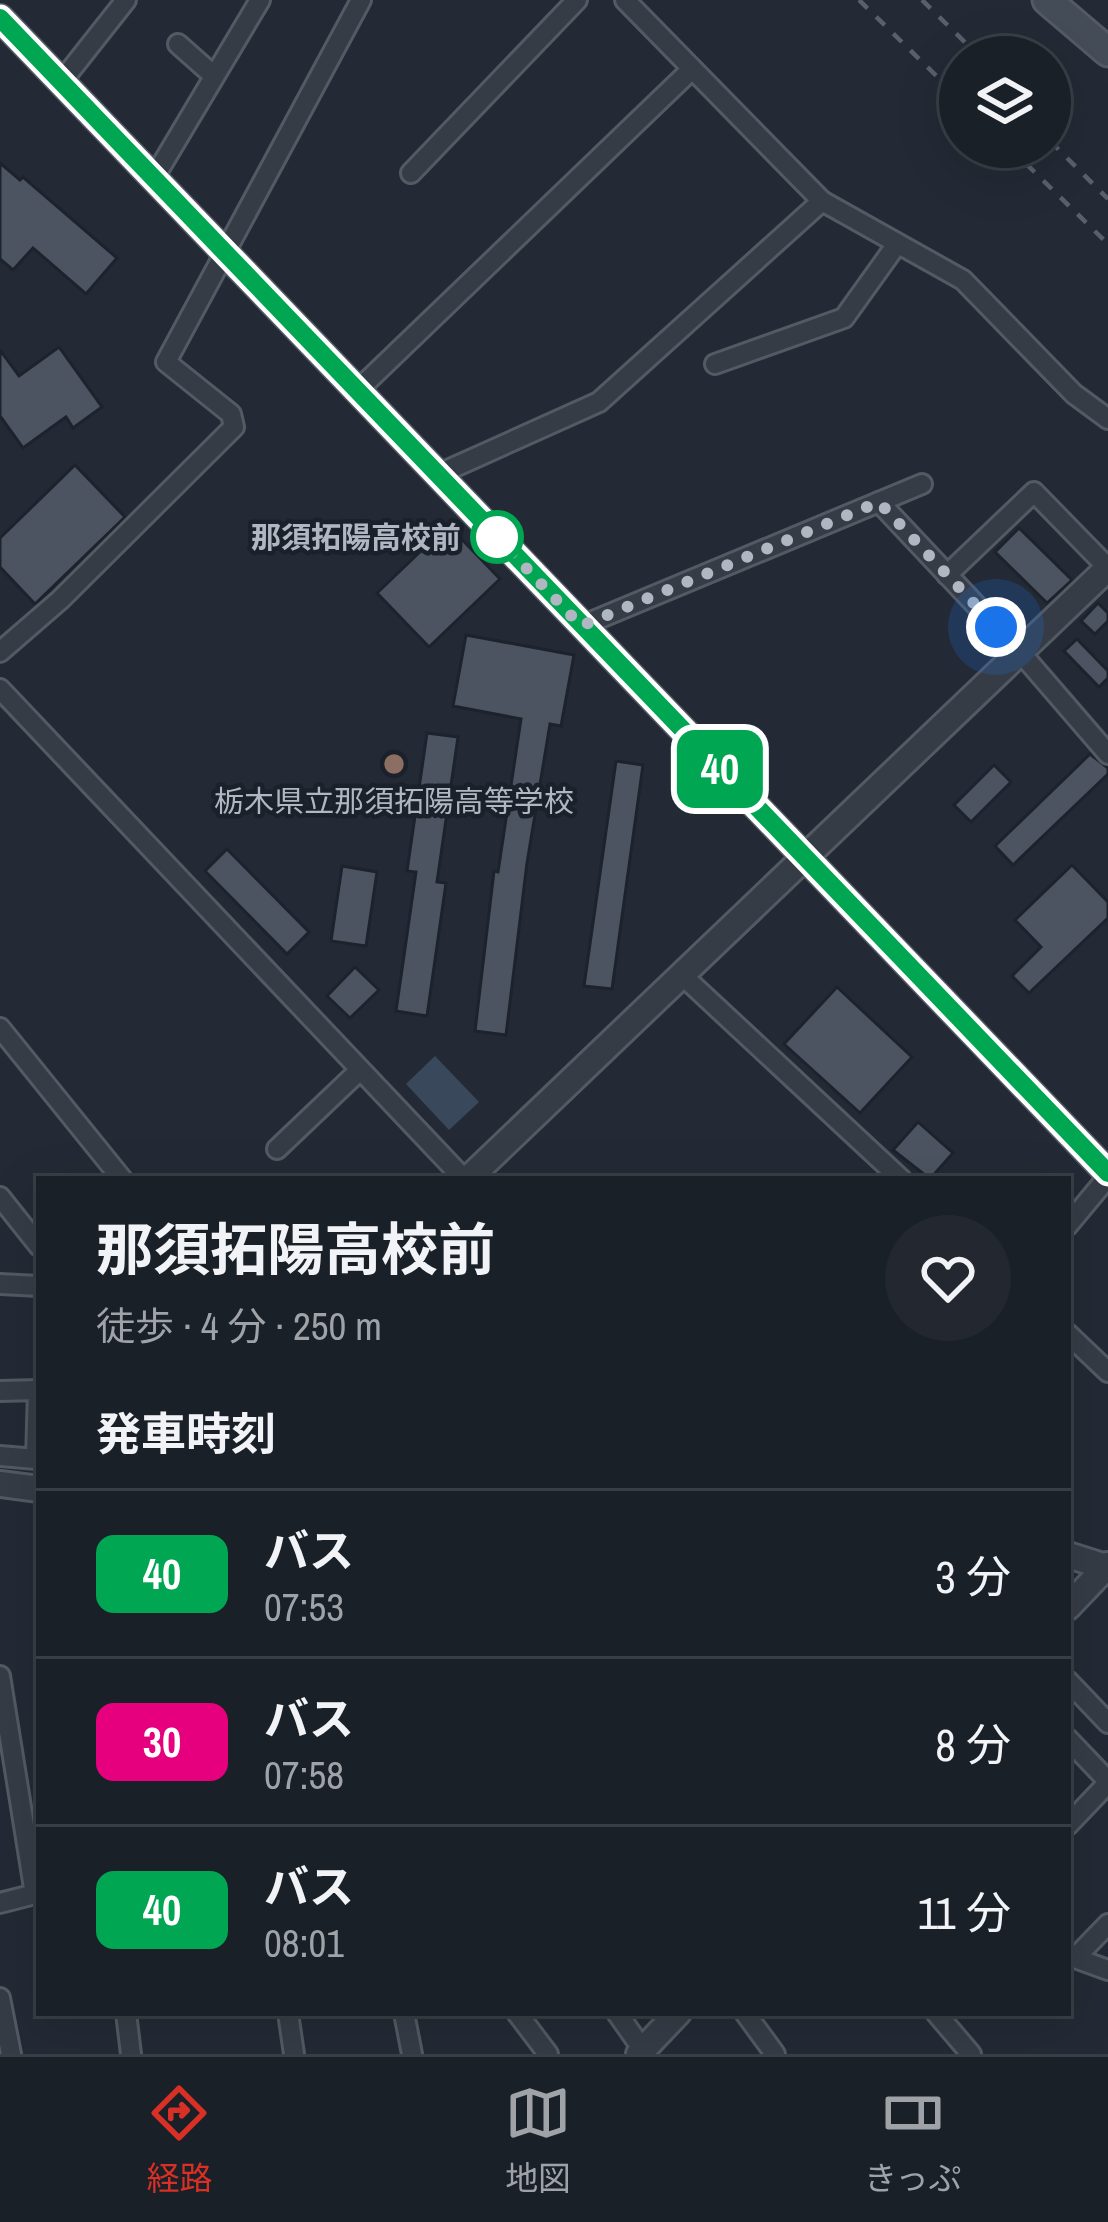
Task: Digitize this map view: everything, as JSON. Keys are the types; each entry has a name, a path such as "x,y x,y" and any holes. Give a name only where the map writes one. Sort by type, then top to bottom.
{"main road":[{"path":"1046,0 1108,52"}],"street":[{"path":"62,81 126,0"},
{"path":"154,176 260,0"},
{"path":"0,652 60,600 234,427 232,414 166,362 362,0"},
{"path":"411,173 577,0"},
{"path":"625,0 822,201 963,280 1074,394 1108,419"},
{"path":"4,31 62,81 224,248 1108,1175 1071,1221"},
{"path":"178,44 214,76"},
{"path":"359,389 691,70"},
{"path":"439,474 598,402 822,201"},
{"path":"716,364 844,318 897,244"},
{"path":"581,626 922,484"},
{"path":"469,1176 1108,568 1034,493 947,575"},
{"path":"879,502 1108,754"},
{"path":"0,689 463,1176"},
{"path":"683,976 899,1176"},
{"path":"0,1028 120,1176"},
{"path":"277,1149 360,1070"},
{"path":"0,1197 36,1242"},
{"path":"0,1284 36,1286"},
{"path":"1071,1337 1108,1372"},
{"path":"0,1390 36,1390"},
{"path":"0,1456 36,1459"},
{"path":"0,1484 36,1489"},
{"path":"1071,1557 1107,1566 1071,1604"},
{"path":"0,1676 35,1894 0,1903"},
{"path":"1071,1684 1108,1723"},
{"path":"1071,1742 1108,1782 1071,1822"},
{"path":"1072,1961 1108,1924"},
{"path":"1072,1961 1108,1970"},
{"path":"0,1998 11,2054"},
{"path":"126,2016 131,2054"},
{"path":"288,2016 294,2054"},
{"path":"405,2016 412,2054"},
{"path":"519,2016 548,2054"},
{"path":"619,2016 641,2052 675,2016"},
{"path":"747,2016 775,2054"},
{"path":"939,2016 971,2054"}],"water":[{"path":"435,1056 479,1102 449,1130 406,1084"}],"building":[{"path":"0,163 20,180 23,177 117,258 86,294 33,248 13,270 0,259"},
{"path":"59,347 102,407 73,428 66,417 23,448 0,416 0,350 19,376"},
{"path":"75,465 125,517 35,604 0,567 0,538"},
{"path":"448,525 500,579 429,647 377,593"},
{"path":"1019,528 1072,580 1047,603 995,552"},
{"path":"1098,603 1108,613 1108,621 1095,634 1081,621"},
{"path":"466,635 574,655 561,726 550,724 506,1035 475,1031 494,871 498,872 521,719 453,706"},
{"path":"1077,639 1108,671 1099,687 1064,651"},
{"path":"427,733 458,737 437,882 446,883 427,1016 396,1011 416,872 407,871"},
{"path":"1090,754 1108,768 1108,774 1013,865 995,846"},
{"path":"616,761 643,765 612,989 584,986"},
{"path":"994,765 1011,782 971,822 954,805"},
{"path":"227,849 309,932 287,954 205,871"},
{"path":"1072,865 1108,902 1108,918 1029,993 1012,976 1041,947 1015,920"},
{"path":"342,866 377,872 366,946 331,941"},
{"path":"355,967 379,990 350,1018 327,996"},
{"path":"837,987 912,1057 860,1113 784,1044"},
{"path":"918,1122 953,1153 933,1176 926,1176 893,1150"}],"railway":[{"path":"859,0 939,78"},
{"path":"922,0 959,36"},
{"path":"1071,162 1108,199"},
{"path":"1030,168 1108,244"}],"bus line":[{"name":"40","path":"0,18 1108,1173"}],"place":[{"name":"那須拓陽高校前","path":"497,537"},
{"name":"栃木県立那須拓陽高等学校","path":"394,764"}],"route":[{"path":"497,537 581,626 879,502 996,627"}]}
